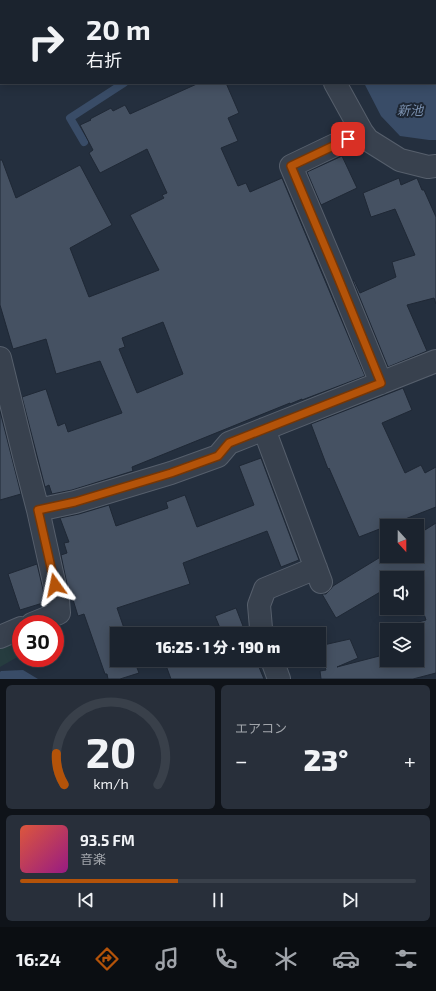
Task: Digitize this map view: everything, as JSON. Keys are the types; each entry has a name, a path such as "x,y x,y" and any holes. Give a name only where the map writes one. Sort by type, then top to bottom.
{"street":[{"path":"336,84 368,140 400,160 428,167 436,166"},
{"path":"362,132 291,166 381,383"},
{"path":"0,358 38,510 58,600 59,613 54,615"},
{"path":"38,510 75,502 171,473 218,456 229,443 436,362"},
{"path":"260,627 259,605 265,589 319,575 264,429"},
{"path":"0,637 12,632"},
{"path":"275,667 279,679"}],"green space":[{"path":"12,641 12,660 0,667 0,646"}],"water":[{"name":"新池","path":"365,84 436,84 436,140 400,136 381,116"},
{"path":"23,670 38,679 0,679 1,671"}],"building":[{"path":"197,84 226,84 239,113 228,118 238,141 221,148 238,186 246,183 250,192 282,178 365,376 302,400 290,403 132,467 133,471 72,490 52,494 49,485 45,487 22,397 46,389 58,426 65,423 68,432 122,413 100,361 56,374 46,339 13,349 0,305 0,160 2,160 16,198 80,165 112,225 70,248 89,297 159,270 130,215 164,198 162,195 167,193 147,149 100,173 89,153 93,150 80,125 111,108 113,111 125,105 130,114","holes":["163,322 183,374 137,393 119,349 125,347 122,338"]},
{"path":"342,156 357,188 321,205 307,172"},
{"path":"399,178 401,185 417,178 436,217 436,304 434,298 407,305 427,351 388,367 353,281 354,280 360,293 396,277 392,262 415,255 395,209 371,217 363,193"},
{"path":"403,388 412,410 382,423 405,473 421,465 425,473 436,467 436,507 405,519 380,519 380,529 359,537 329,468 328,469 311,424"},
{"path":"0,411 21,494 0,500"},
{"path":"261,458 299,560 281,567 267,531 183,563 190,584 117,608 124,627 110,627 110,667 137,667 139,673 120,679 108,679 84,614 78,616 71,593 69,594 61,555 67,553 64,543 69,542 60,518 109,505 116,526 168,508 166,502 185,495 197,527 254,505 239,466"},
{"path":"436,523 436,673 413,679 321,679 320,671 326,670 326,644 350,639 358,658 337,667 380,656 380,667 424,667 424,623 414,623 426,620 424,614 424,571 380,571 380,592 336,618 322,594 326,594 333,586 380,557 380,563 424,563 424,531"},
{"path":"37,564 46,602 20,610 8,574"},
{"path":"236,608 243,627 220,627 215,616"},
{"path":"167,667 259,667 264,679 171,679"}],"waterway":[{"path":"84,142 70,118 122,84"}],"route":[{"path":"55,585 38,510 75,502 171,473 218,456 229,443 381,383 291,166 348,139"}]}
